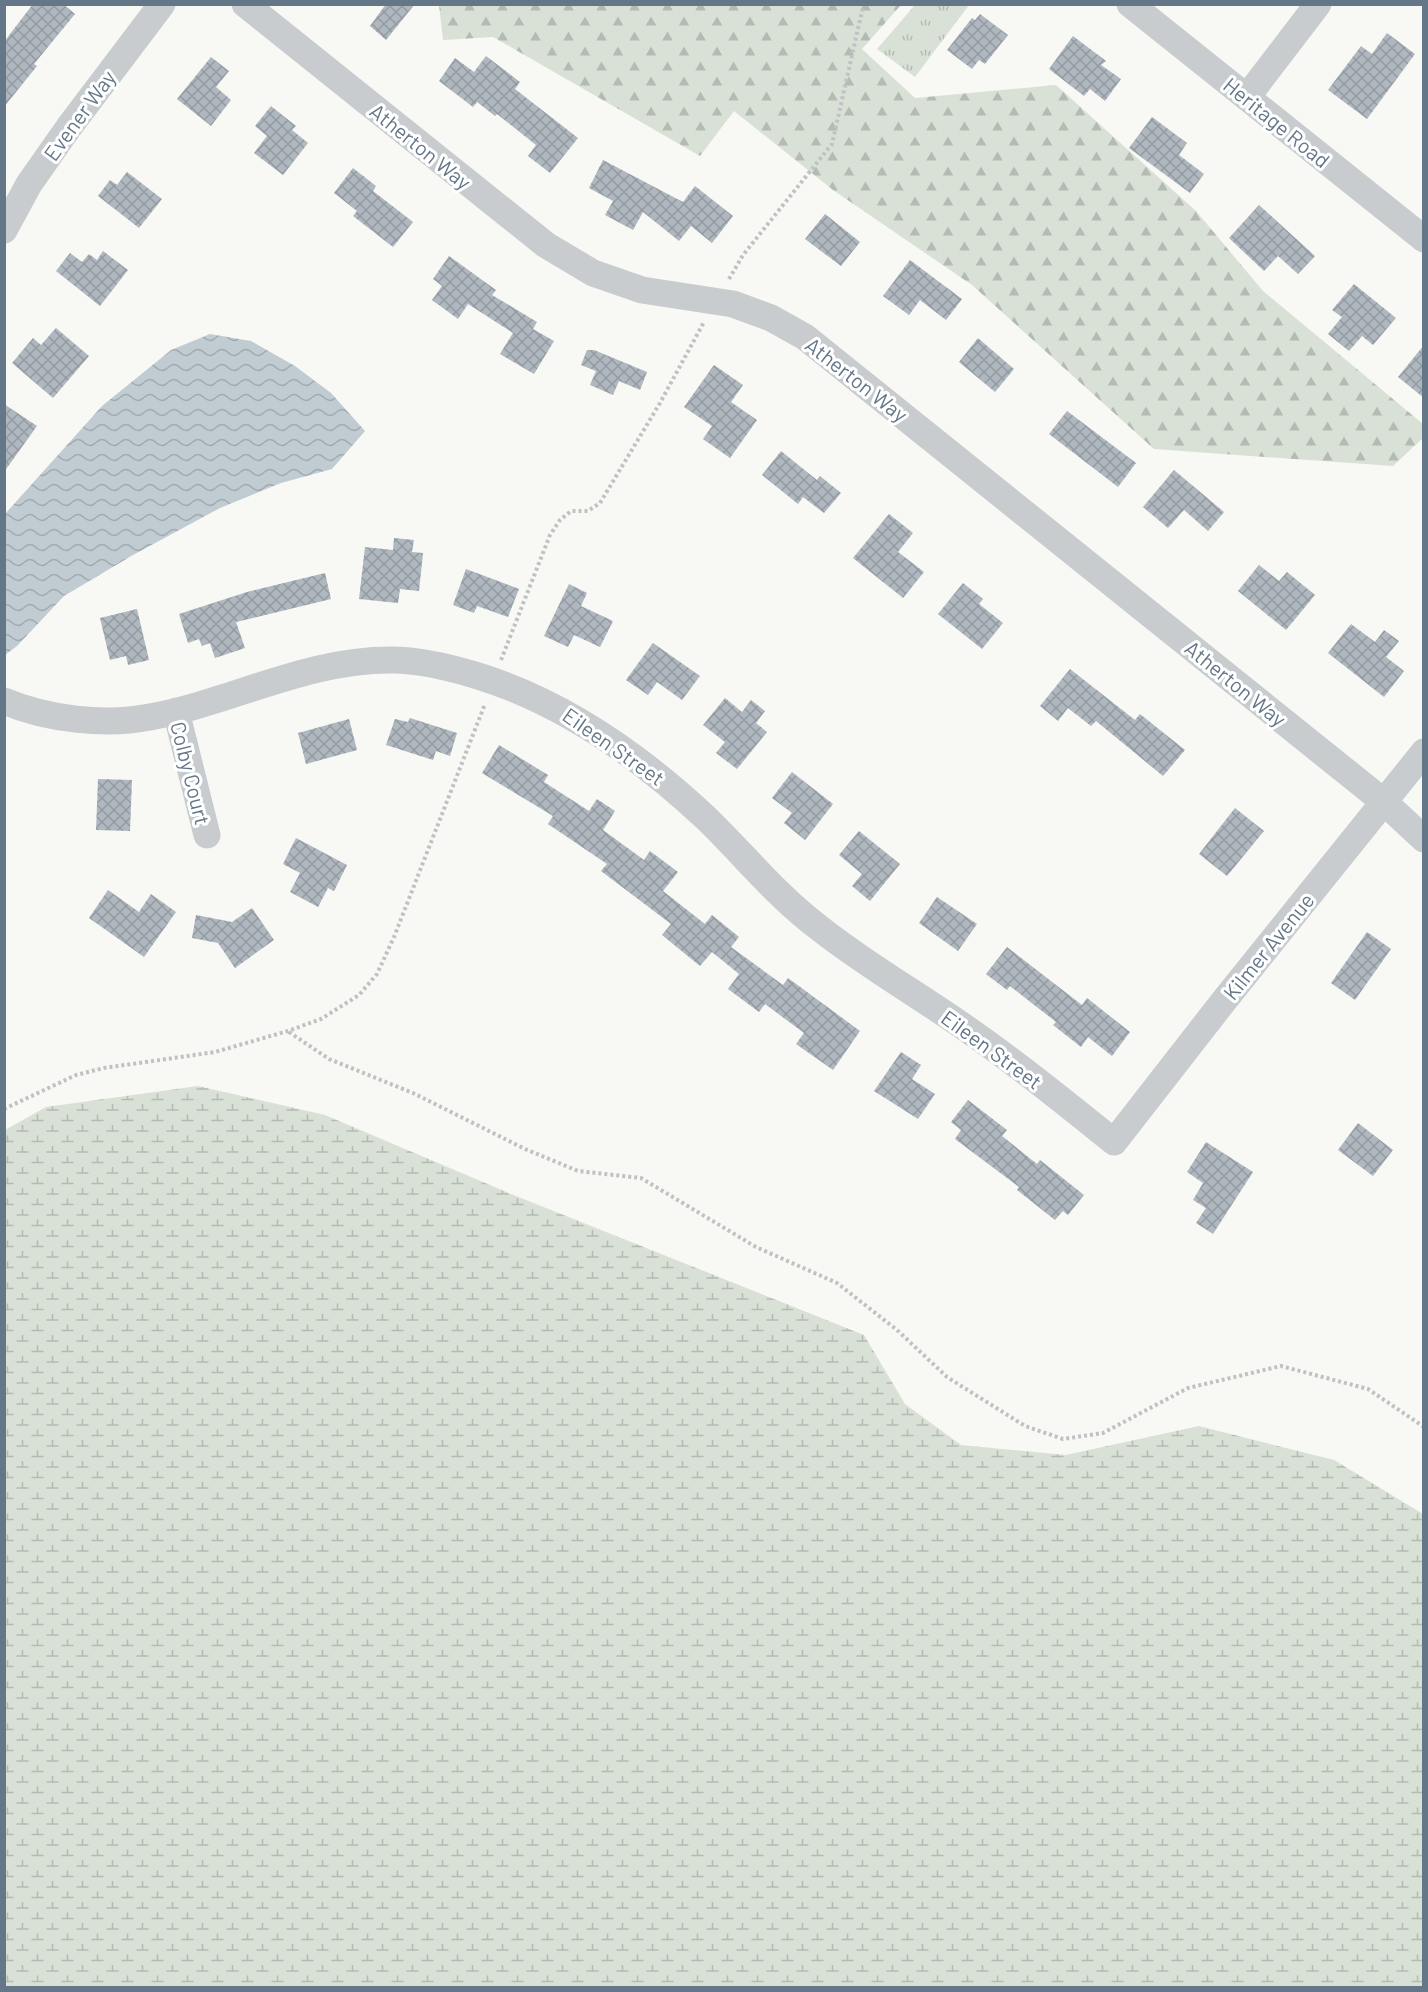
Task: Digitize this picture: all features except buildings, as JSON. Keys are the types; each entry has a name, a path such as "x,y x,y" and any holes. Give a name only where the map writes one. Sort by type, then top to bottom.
{"street":[{"name":"Evener Way","path":"4,230 29,184 162,4"},
{"name":"Atherton Way","path":"245,4 546,245 593,273 632,286 733,304 771,318 805,337 1384,802 1424,839"},
{"name":"Heritage Road","path":"1130,4 1424,239"},
{"path":"1247,97 1318,4"},
{"name":"Eileen Street","path":"4,701 53,717 100,720 147,718 291,675 342,663 394,660 445,666 494,681 555,706 610,740 661,777 814,925 863,962 992,1047 1114,1142"},
{"name":"Colby Court","path":"176,711 207,835"},
{"name":"Kilmer Avenue","path":"1114,1142 1424,752"}],"path":[{"path":"4,1109 76,1075 104,1068 215,1052 288,1031 321,1019 359,995 377,974 550,535 560,520 571,511 588,511 600,503 660,403 743,255 832,144 862,10 866,4"},
{"path":"288,1031 329,1059 413,1093 525,1149 578,1171 641,1178 756,1247 837,1283 897,1330 947,1377 1025,1426 1063,1439 1102,1433 1188,1388 1281,1366 1368,1389 1424,1426"}],"green space":[{"path":"439,5 901,5 862,49 915,98 1056,85 1196,211 1263,291 1423,424 1423,438 1393,466 1154,449 972,285 833,190 734,111 700,156 493,37 443,40"},
{"path":"915,5 969,5 915,77 877,49"},
{"path":"198,1086 325,1115 511,1194 864,1335 905,1404 961,1445 1066,1455 1199,1426 1334,1460 1423,1514 1423,1987 5,1987 5,1130 46,1107"}],"water":[{"path":"210,334 251,341 295,366 331,393 365,431 332,469 281,483 220,508 133,555 64,596 17,646 5,655 5,514 102,406 171,350"}]}
